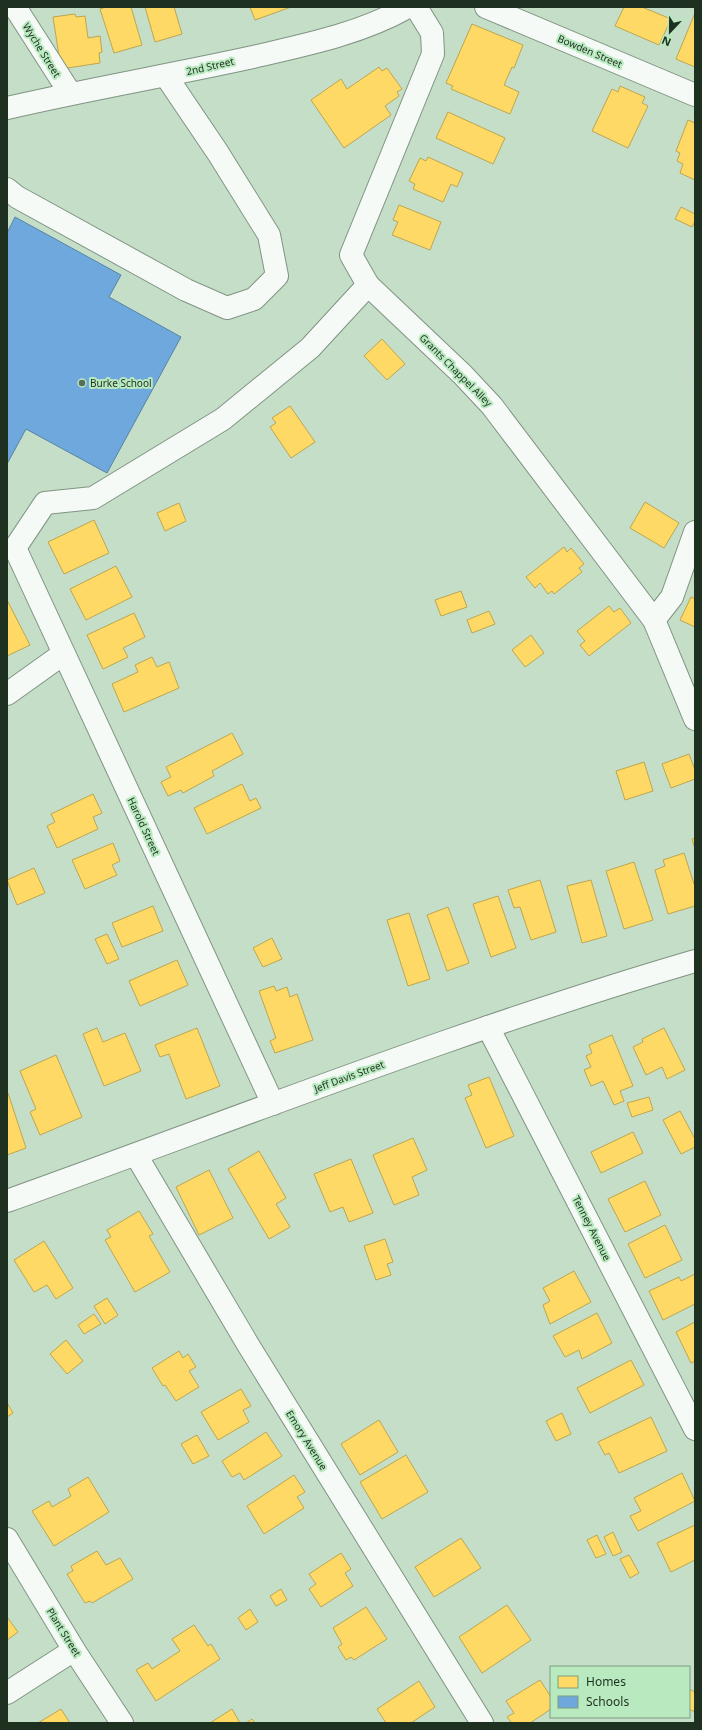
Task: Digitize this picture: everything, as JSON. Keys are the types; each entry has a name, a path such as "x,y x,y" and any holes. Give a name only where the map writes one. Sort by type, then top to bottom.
{"street":[{"name":"Wyche Street","path":"15,7 70,93"},
{"name":"2nd Street","path":"7,108 70,93 166,76 322,41 391,16 408,7"},
{"name":"Grants Chappel Alley","path":"416,7 432,33 433,54 351,254 368,285 463,375 492,406 654,620 695,719"},
{"name":"Bowden Street","path":"486,7 695,95"},
{"path":"7,189 17,197 186,290 227,308 254,299 277,276 269,235 218,153 166,76"},
{"name":"Harold Street","path":"273,1104 15,548 45,503 93,498 223,419 310,348 368,285"},
{"path":"654,620 672,597 695,532"},
{"path":"7,694 63,654"},
{"name":"Jeff Davis Street","path":"7,1201 488,1027 695,961"},
{"name":"Tenney Avenue","path":"488,1027 695,1429"},
{"name":"Emory Avenue","path":"136,1155 247,1343 482,1723"},
{"name":"Plant Street","path":"7,1539 74,1650 122,1723"},
{"path":"7,1692 74,1650"}],"path":[{"path":"692,328 687,384 695,393"}],"building: Homes":[{"path":"106,7 131,7 142,45 114,53 100,9"},
{"path":"145,7 174,7 182,34 155,42"},
{"path":"250,7 291,7 255,20"},
{"path":"624,7 642,7 671,19 659,45 615,26"},
{"path":"695,13 695,67 676,59"},
{"path":"75,14 76,17 85,16 88,38 100,36 102,52 99,53 100,63 61,69 53,17"},
{"path":"472,24 523,45 514,68 512,67 504,85 519,92 510,114 451,89 453,86 446,83"},
{"path":"379,67 382,71 387,68 402,89 397,92 399,96 385,106 391,115 344,148 311,100 341,79 347,89"},
{"path":"620,86 645,97 642,103 648,106 628,148 592,131 612,89 618,92"},
{"path":"448,112 505,138 493,164 436,138"},
{"path":"688,120 695,123 695,180 680,173 683,164 677,161 680,153 676,151"},
{"path":"428,157 463,173 457,187 451,184 443,202 413,189 415,184 409,181 420,158 426,161"},
{"path":"399,205 441,222 430,250 392,235 398,222 393,220"},
{"path":"681,207 695,214 695,221 692,227 675,219"},
{"path":"382,339 405,364 387,380 364,356"},
{"path":"290,406 315,442 291,458 270,427 276,423 272,418"},
{"path":"645,502 679,523 664,548 630,528"},
{"path":"179,503 186,521 165,531 157,513"},
{"path":"94,520 109,553 64,574 48,542"},
{"path":"564,547 567,552 571,548 584,564 579,568 582,572 554,594 552,591 548,594 540,583 535,588 526,577"},
{"path":"116,566 132,597 86,620 70,589"},
{"path":"461,591 467,607 441,616 435,600"},
{"path":"691,597 695,599 695,627 680,620"},
{"path":"7,600 30,645 7,656"},
{"path":"609,606 614,612 620,608 631,623 589,656 580,645 585,641 577,631"},
{"path":"489,611 495,624 472,633 467,620"},
{"path":"134,613 145,637 123,648 128,657 103,669 87,635"},
{"path":"531,635 544,653 525,667 512,650"},
{"path":"152,657 157,667 169,662 179,688 124,712 112,684 138,672 135,665"},
{"path":"232,733 243,754 212,771 214,776 183,793 181,790 168,796 161,782 171,777 166,767"},
{"path":"689,754 695,770 695,779 671,788 662,764"},
{"path":"644,762 653,791 625,800 616,771"},
{"path":"242,784 250,801 256,798 261,808 207,834 194,808"},
{"path":"93,794 102,813 93,817 98,829 57,848 47,826 55,822 51,814"},
{"path":"695,838 695,849 692,839"},
{"path":"113,843 120,861 112,865 117,875 85,889 72,860"},
{"path":"684,853 695,887 695,906 668,914 655,870 665,866 663,860"},
{"path":"634,862 653,920 624,929 606,871"},
{"path":"34,868 45,893 17,905 7,880"},
{"path":"540,880 556,932 531,940 520,907 514,908 508,890"},
{"path":"591,880 607,936 582,943 567,886"},
{"path":"498,896 516,948 491,957 473,904"},
{"path":"153,906 163,931 122,947 112,923"},
{"path":"448,907 469,963 447,971 427,915"},
{"path":"409,913 430,979 408,986 387,920"},
{"path":"107,934 119,959 107,964 95,939"},
{"path":"272,938 282,959 263,967 253,948"},
{"path":"177,960 188,985 140,1006 129,981"},
{"path":"274,986 276,991 287,987 290,997 297,994 313,1040 275,1053 270,1041 276,1038 259,991"},
{"path":"97,1028 103,1042 125,1033 141,1071 104,1086 83,1034"},
{"path":"197,1028 220,1086 186,1099 169,1054 160,1057 155,1045"},
{"path":"664,1028 685,1070 667,1079 662,1067 646,1075 633,1047 643,1042 642,1039"},
{"path":"612,1035 633,1086 620,1091 624,1101 614,1105 603,1081 591,1086 584,1070 591,1067 586,1056 592,1053 589,1045"},
{"path":"56,1055 82,1117 40,1135 30,1112 36,1109 20,1071"},
{"path":"489,1077 514,1136 486,1148 465,1098 472,1095 468,1085"},
{"path":"7,1093 26,1148 7,1155"},
{"path":"649,1097 653,1110 632,1117 627,1103"},
{"path":"680,1111 695,1139 695,1147 681,1154 663,1120"},
{"path":"633,1132 643,1153 601,1173 591,1152"},
{"path":"413,1138 427,1170 412,1177 419,1195 394,1205 373,1155"},
{"path":"259,1151 286,1198 276,1204 290,1227 269,1239 228,1169"},
{"path":"351,1159 373,1213 349,1222 343,1207 330,1212 314,1174"},
{"path":"209,1170 233,1218 199,1235 176,1187"},
{"path":"645,1181 661,1215 625,1232 608,1199"},
{"path":"139,1211 153,1234 149,1236 170,1272 135,1292 105,1240 111,1237 107,1230"},
{"path":"665,1225 682,1260 645,1278 628,1244"},
{"path":"385,1239 393,1262 387,1264 391,1275 376,1280 364,1246"},
{"path":"44,1241 73,1288 56,1299 47,1285 34,1292 14,1260"},
{"path":"574,1271 591,1302 550,1324 543,1305 550,1301 543,1288"},
{"path":"695,1274 695,1304 663,1320 649,1291 679,1277 681,1281"},
{"path":"107,1298 118,1315 105,1324 94,1306"},
{"path":"597,1313 612,1343 582,1359 579,1350 565,1357 553,1336"},
{"path":"94,1314 101,1324 84,1334 78,1325"},
{"path":"695,1322 695,1361 691,1363 676,1332"},
{"path":"66,1340 83,1361 67,1374 50,1354"},
{"path":"179,1351 183,1358 188,1354 196,1367 189,1371 199,1387 176,1401 165,1385 163,1386 152,1368"},
{"path":"631,1360 644,1385 590,1413 577,1388"},
{"path":"241,1389 251,1406 243,1410 249,1422 218,1440 201,1412"},
{"path":"7,1403 13,1413 7,1417"},
{"path":"562,1413 571,1434 556,1441 546,1421"},
{"path":"651,1417 667,1451 619,1473 609,1453 605,1455 598,1442"},
{"path":"379,1420 398,1452 360,1475 341,1444"},
{"path":"266,1432 282,1456 244,1480 240,1473 232,1477 222,1461"},
{"path":"197,1435 209,1456 193,1464 181,1444"},
{"path":"406,1455 428,1492 382,1519 360,1482"},
{"path":"682,1473 695,1501 638,1531 630,1516 641,1511 634,1498"},
{"path":"294,1475 305,1492 297,1497 304,1508 264,1534 247,1506"},
{"path":"88,1477 109,1512 54,1546 32,1511 49,1501 52,1507 71,1496 68,1489"},
{"path":"695,1525 695,1560 671,1572 657,1543"},
{"path":"613,1532 622,1552 613,1556 604,1537"},
{"path":"597,1535 606,1554 596,1558 587,1540"},
{"path":"461,1538 481,1568 434,1597 415,1567"},
{"path":"97,1551 106,1565 120,1558 133,1579 92,1603 90,1601 85,1603 67,1574 73,1571 71,1566"},
{"path":"341,1553 351,1569 345,1573 353,1586 321,1607 309,1589 316,1584 309,1574"},
{"path":"629,1555 639,1573 630,1578 620,1559"},
{"path":"281,1589 287,1600 276,1606 270,1596"},
{"path":"507,1605 531,1640 482,1673 459,1637"},
{"path":"366,1607 387,1639 354,1660 351,1657 346,1660 338,1647 342,1644 333,1628"},
{"path":"250,1609 258,1622 246,1630 238,1618"},
{"path":"7,1617 18,1632 7,1640"},
{"path":"194,1625 208,1646 211,1644 220,1659 156,1701 136,1670 148,1663 152,1669 180,1651 172,1639"},
{"path":"540,1680 550,1695 550,1710 530,1723 512,1723 507,1717 514,1713 506,1701"},
{"path":"419,1681 435,1707 411,1723 386,1723 377,1709"},
{"path":"690,1690 695,1692 695,1712 690,1710"},
{"path":"61,1709 70,1723 38,1723"},
{"path":"232,1709 240,1723 210,1723"},
{"path":"252,1719 255,1723 246,1723"}],"building: Schools":[{"name":"Burke School","path":"15,217 121,275 109,297 181,337 107,473 26,429 7,464 7,233"}],"place":[{"name":"Burke School","path":"82,383"}]}
